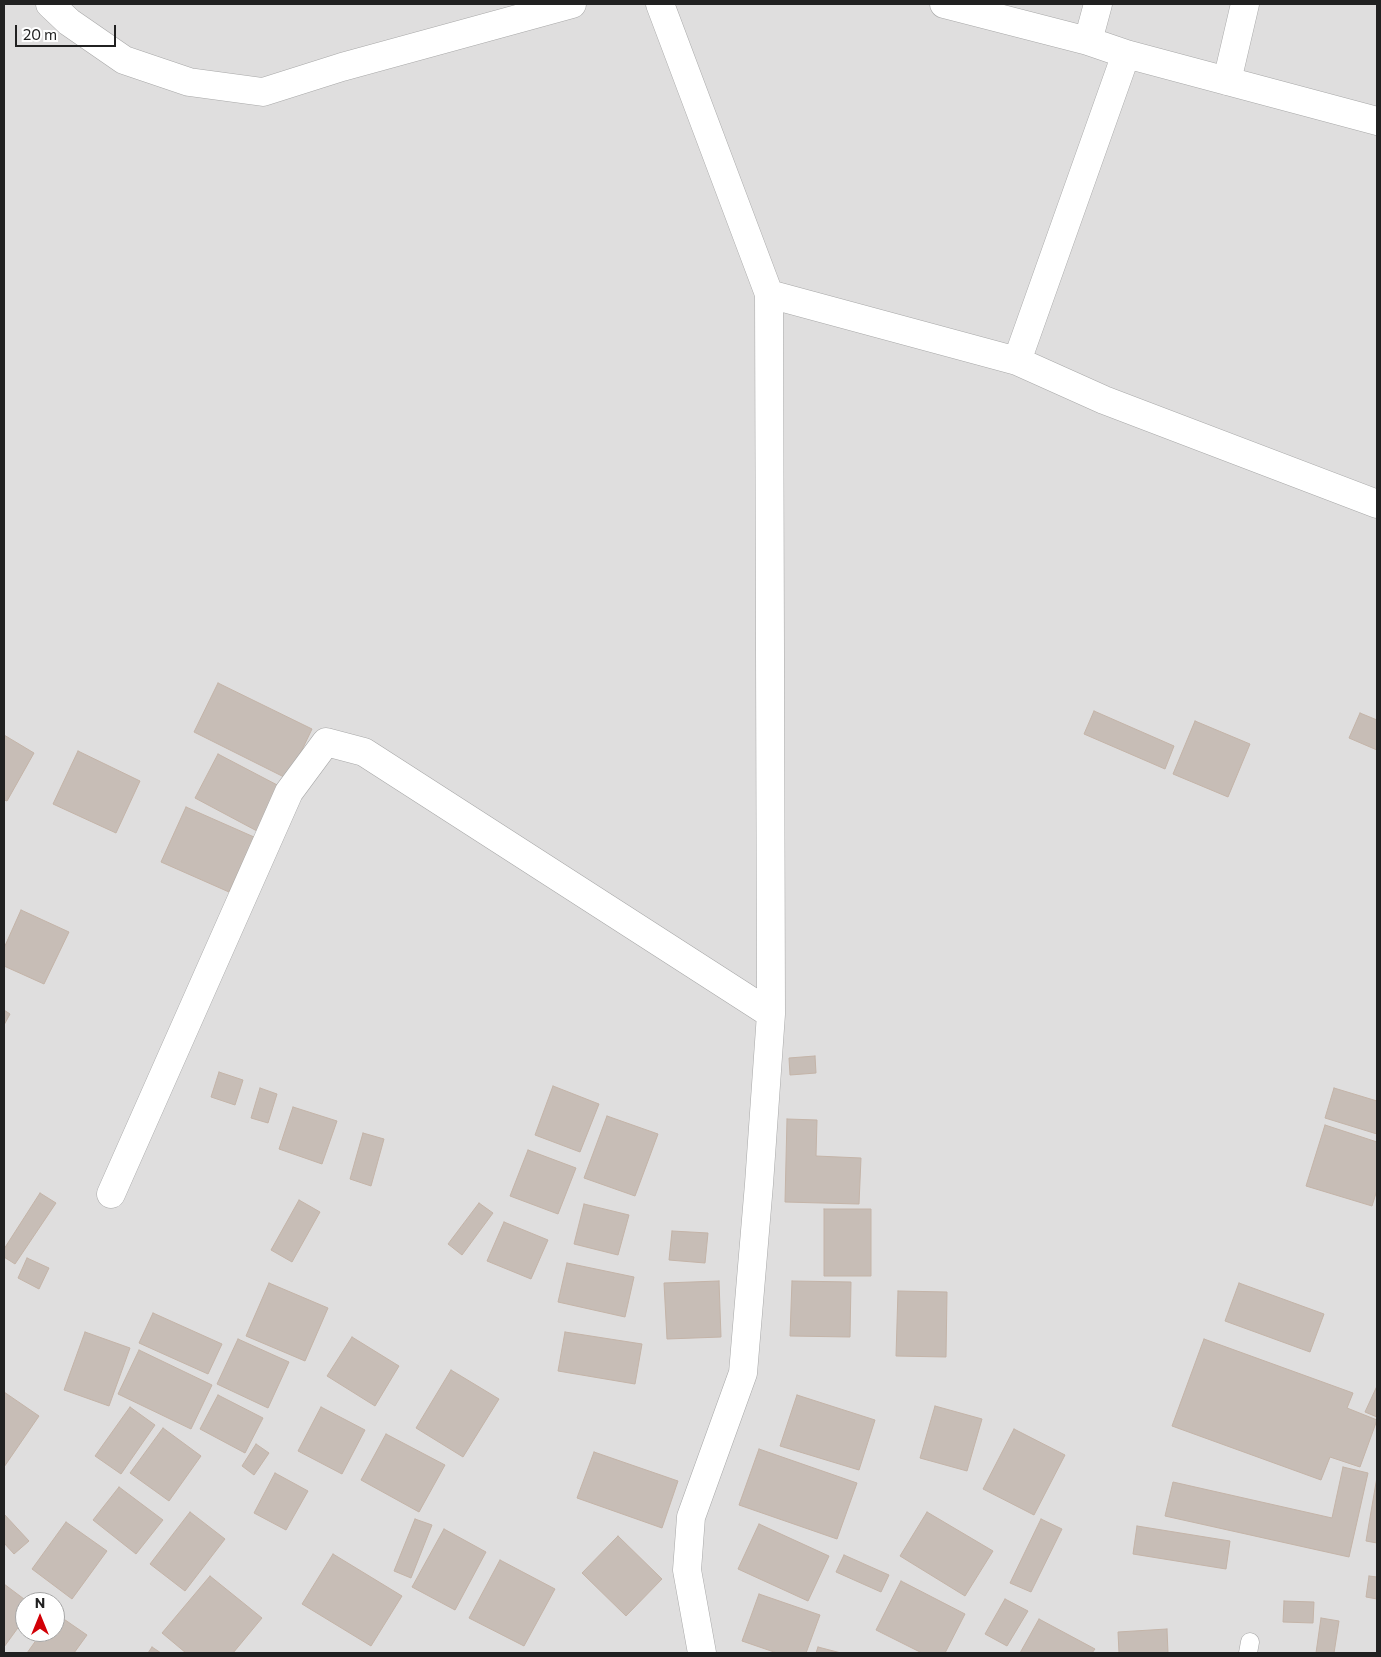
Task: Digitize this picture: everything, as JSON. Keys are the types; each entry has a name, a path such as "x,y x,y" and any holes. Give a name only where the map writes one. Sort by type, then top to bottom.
{"street":[{"path":"50,4 69,22 124,60 188,82 263,92 342,67 572,4"},
{"path":"660,4 769,294 771,1014 743,1373 691,1517 687,1570 702,1653"},
{"path":"944,4 1088,41 1126,54 1227,82 1377,120"},
{"path":"1088,41 1098,4"},
{"path":"1227,82 1244,4"},
{"path":"1017,361 1126,54"},
{"path":"769,294 1017,361 1104,400 1377,504"},
{"path":"111,1194 289,792 326,742 364,752 771,1014"}],"shaded area":[{"path":"4,4 1377,4 1377,1653 4,1653"}],"building":[{"path":"218,683 312,729 288,779 194,732"},
{"path":"1094,711 1174,746 1165,769 1084,734"},
{"path":"1360,713 1377,720 1377,750 1349,738"},
{"path":"1195,721 1250,744 1228,797 1173,774"},
{"path":"4,735 34,753 7,801 4,800"},
{"path":"78,751 140,781 116,833 53,804"},
{"path":"218,754 281,787 257,831 195,798"},
{"path":"186,807 254,837 229,892 161,862"},
{"path":"21,910 69,932 44,984 4,966 4,948"},
{"path":"4,1010 10,1014 4,1025"},
{"path":"815,1056 816,1073 790,1075 789,1058"},
{"path":"219,1072 243,1080 235,1105 211,1097"},
{"path":"553,1086 599,1104 580,1152 535,1135"},
{"path":"260,1088 277,1094 268,1123 251,1118"},
{"path":"1334,1088 1377,1101 1377,1134 1325,1118"},
{"path":"293,1107 337,1121 322,1164 279,1149"},
{"path":"607,1116 658,1134 635,1196 584,1178"},
{"path":"787,1119 817,1120 816,1156 861,1158 859,1204 785,1202"},
{"path":"1325,1125 1377,1142 1377,1190 1372,1206 1306,1186"},
{"path":"363,1133 384,1139 371,1186 350,1179"},
{"path":"528,1150 576,1168 558,1214 510,1196"},
{"path":"40,1193 56,1203 15,1264 4,1257 4,1249"},
{"path":"299,1200 320,1212 292,1262 271,1250"},
{"path":"479,1203 493,1213 462,1255 448,1244"},
{"path":"584,1204 629,1215 618,1255 574,1244"},
{"path":"824,1209 871,1209 871,1276 824,1276"},
{"path":"504,1222 548,1240 531,1279 487,1261"},
{"path":"672,1231 708,1233 705,1263 669,1260"},
{"path":"27,1258 49,1268 39,1289 18,1278"},
{"path":"567,1263 634,1277 625,1317 558,1302"},
{"path":"719,1281 721,1337 667,1339 664,1283"},
{"path":"792,1281 851,1282 850,1337 790,1336"},
{"path":"269,1283 328,1308 305,1361 246,1336"},
{"path":"1239,1283 1324,1314 1310,1352 1225,1321"},
{"path":"898,1291 947,1292 946,1357 896,1356"},
{"path":"153,1313 222,1344 208,1374 139,1343"},
{"path":"85,1332 130,1348 109,1406 64,1390"},
{"path":"565,1332 642,1344 635,1384 558,1371"},
{"path":"352,1337 399,1366 375,1406 327,1376"},
{"path":"238,1339 289,1362 268,1408 217,1384"},
{"path":"1204,1339 1353,1393 1347,1408 1377,1420 1360,1467 1330,1457 1321,1480 1172,1426"},
{"path":"139,1350 212,1385 191,1429 118,1394"},
{"path":"451,1370 499,1399 463,1457 416,1428"},
{"path":"1377,1386 1377,1417 1365,1412"},
{"path":"4,1392 39,1416 4,1467"},
{"path":"218,1395 263,1418 245,1453 200,1429"},
{"path":"797,1395 875,1420 859,1470 780,1446"},
{"path":"935,1406 982,1419 967,1471 920,1458"},
{"path":"130,1407 155,1425 121,1474 95,1456"},
{"path":"321,1407 365,1430 342,1474 298,1451"},
{"path":"163,1428 201,1456 169,1501 130,1473"},
{"path":"1014,1429 1065,1455 1034,1515 983,1489"},
{"path":"386,1434 445,1465 419,1512 361,1480"},
{"path":"256,1444 269,1453 254,1475 242,1466"},
{"path":"759,1449 857,1483 837,1539 739,1505"},
{"path":"594,1452 678,1481 662,1528 577,1498"},
{"path":"1343,1467 1368,1473 1349,1557 1165,1516 1173,1482 1332,1518"},
{"path":"275,1473 308,1491 286,1530 254,1513"},
{"path":"1377,1477 1377,1543 1366,1541"},
{"path":"119,1487 163,1520 136,1554 93,1520"},
{"path":"190,1512 225,1539 185,1591 150,1564"},
{"path":"927,1512 993,1551 965,1596 900,1556"},
{"path":"4,1514 29,1541 14,1554 4,1543"},
{"path":"415,1519 432,1525 411,1578 394,1571"},
{"path":"1041,1519 1062,1529 1031,1592 1010,1583"},
{"path":"66,1522 107,1551 72,1599 32,1569"},
{"path":"759,1524 829,1556 808,1601 738,1569"},
{"path":"1137,1526 1230,1541 1226,1569 1133,1554"},
{"path":"444,1529 486,1552 455,1610 412,1587"},
{"path":"618,1536 662,1579 626,1616 582,1573"},
{"path":"333,1554 402,1596 371,1646 302,1604"},
{"path":"844,1555 889,1575 881,1592 836,1572"},
{"path":"500,1560 555,1589 524,1646 469,1618"},
{"path":"210,1576 262,1618 233,1653 186,1653 162,1633"},
{"path":"1369,1576 1377,1577 1377,1599 1366,1597"},
{"path":"901,1581 965,1614 945,1653 922,1653 876,1630"},
{"path":"4,1584 15,1592 15,1632 4,1647"},
{"path":"759,1594 820,1615 806,1653 777,1653 742,1641"},
{"path":"1005,1599 1028,1611 1007,1646 985,1634"},
{"path":"1284,1601 1314,1602 1313,1623 1283,1622"},
{"path":"1321,1618 1339,1621 1334,1653 1316,1653"},
{"path":"1039,1619 1095,1649 1092,1653 1020,1653"},
{"path":"65,1620 87,1635 74,1653 27,1653 35,1642 65,1642"},
{"path":"1167,1629 1168,1653 1119,1653 1118,1632"},
{"path":"152,1647 161,1653 148,1653"},
{"path":"818,1647 841,1653 816,1653"}]}
